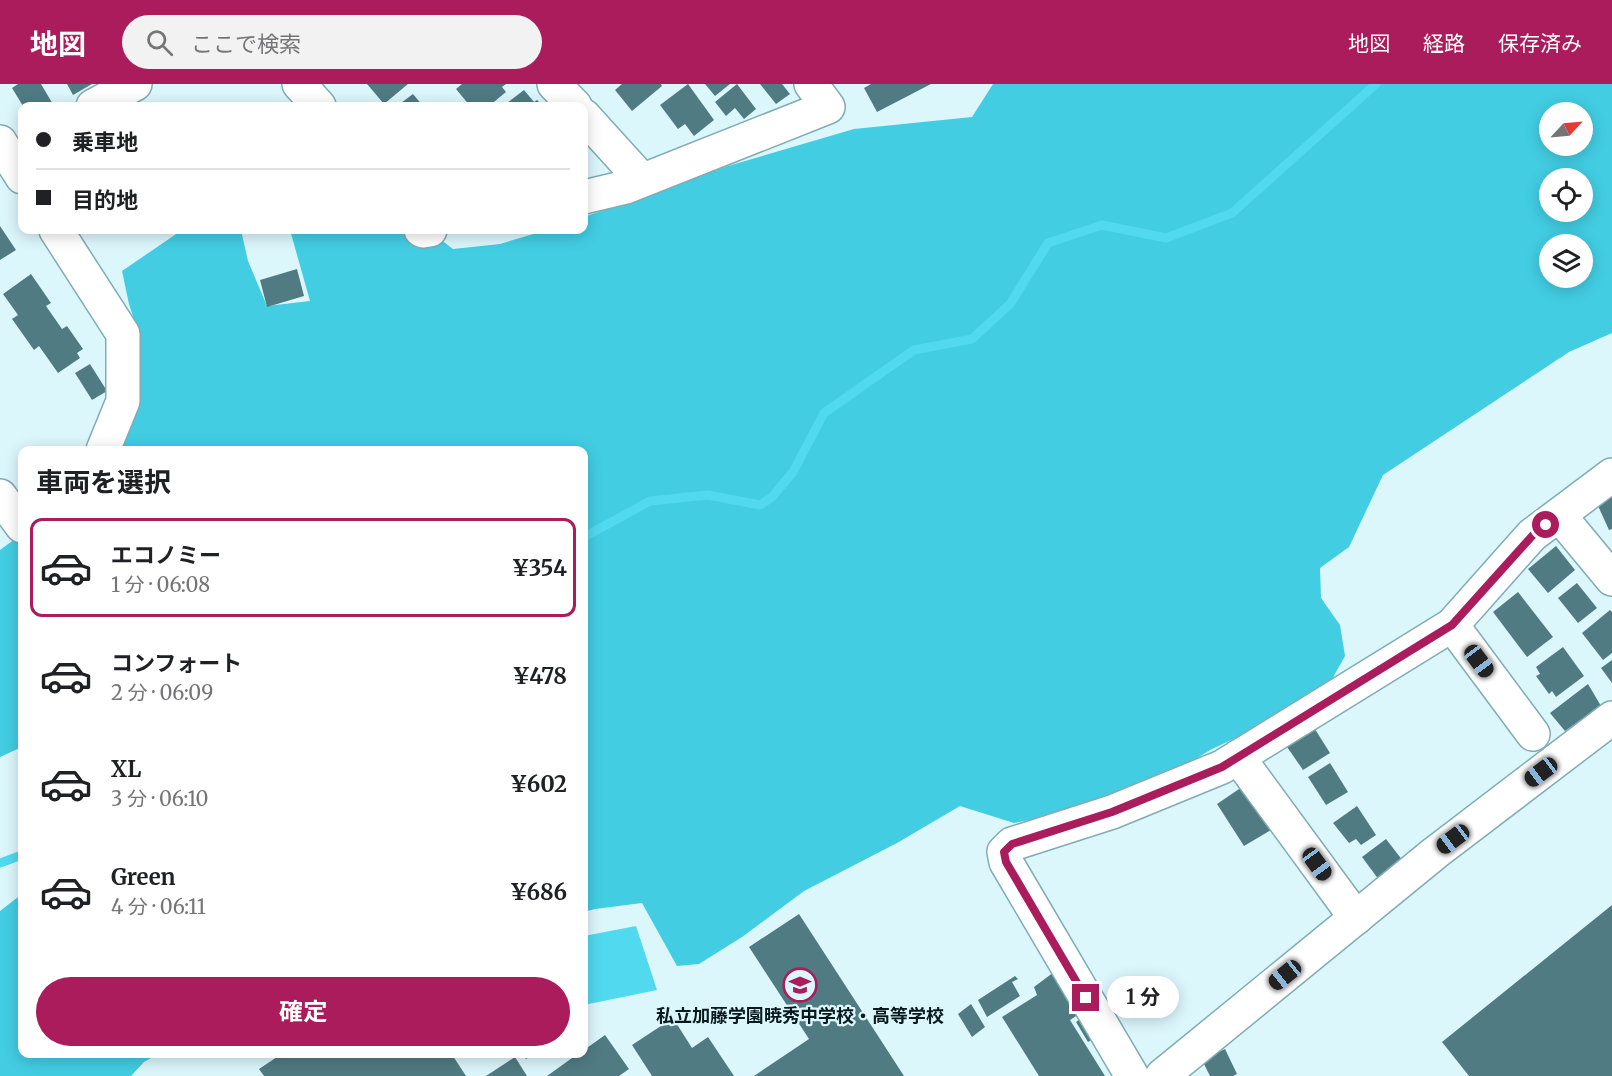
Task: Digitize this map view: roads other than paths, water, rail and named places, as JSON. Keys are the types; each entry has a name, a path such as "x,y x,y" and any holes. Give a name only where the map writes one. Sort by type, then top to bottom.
{"street":[{"path":"101,102 135,84"},
{"path":"299,84 315,102"},
{"path":"555,84 571,102"},
{"path":"588,196 626,187 828,107 811,84"},
{"path":"588,120 642,180"},
{"path":"59,234 123,334 123,400 105,446"},
{"path":"1132,1076 1006,862 1004,852 1012,844 1112,812 1222,767 1452,625 1533,535 1612,475"},
{"path":"0,496 18,521"},
{"path":"1559,515 1612,579"},
{"path":"0,542 18,530"},
{"path":"1452,625 1533,734"},
{"path":"1162,1076 1435,853 1612,718"},
{"path":"1238,756 1356,918"}],"waterway":[{"path":"588,535 650,501 708,495 760,505 772,497 793,472 824,413 914,350 972,339 1010,304 1048,243 1102,225 1166,238 1232,213 1376,84"},
{"path":"0,863 18,856"}],"place":[{"name":"私立加藤学園暁秀中学校・高等学校","path":"800,985"}]}
